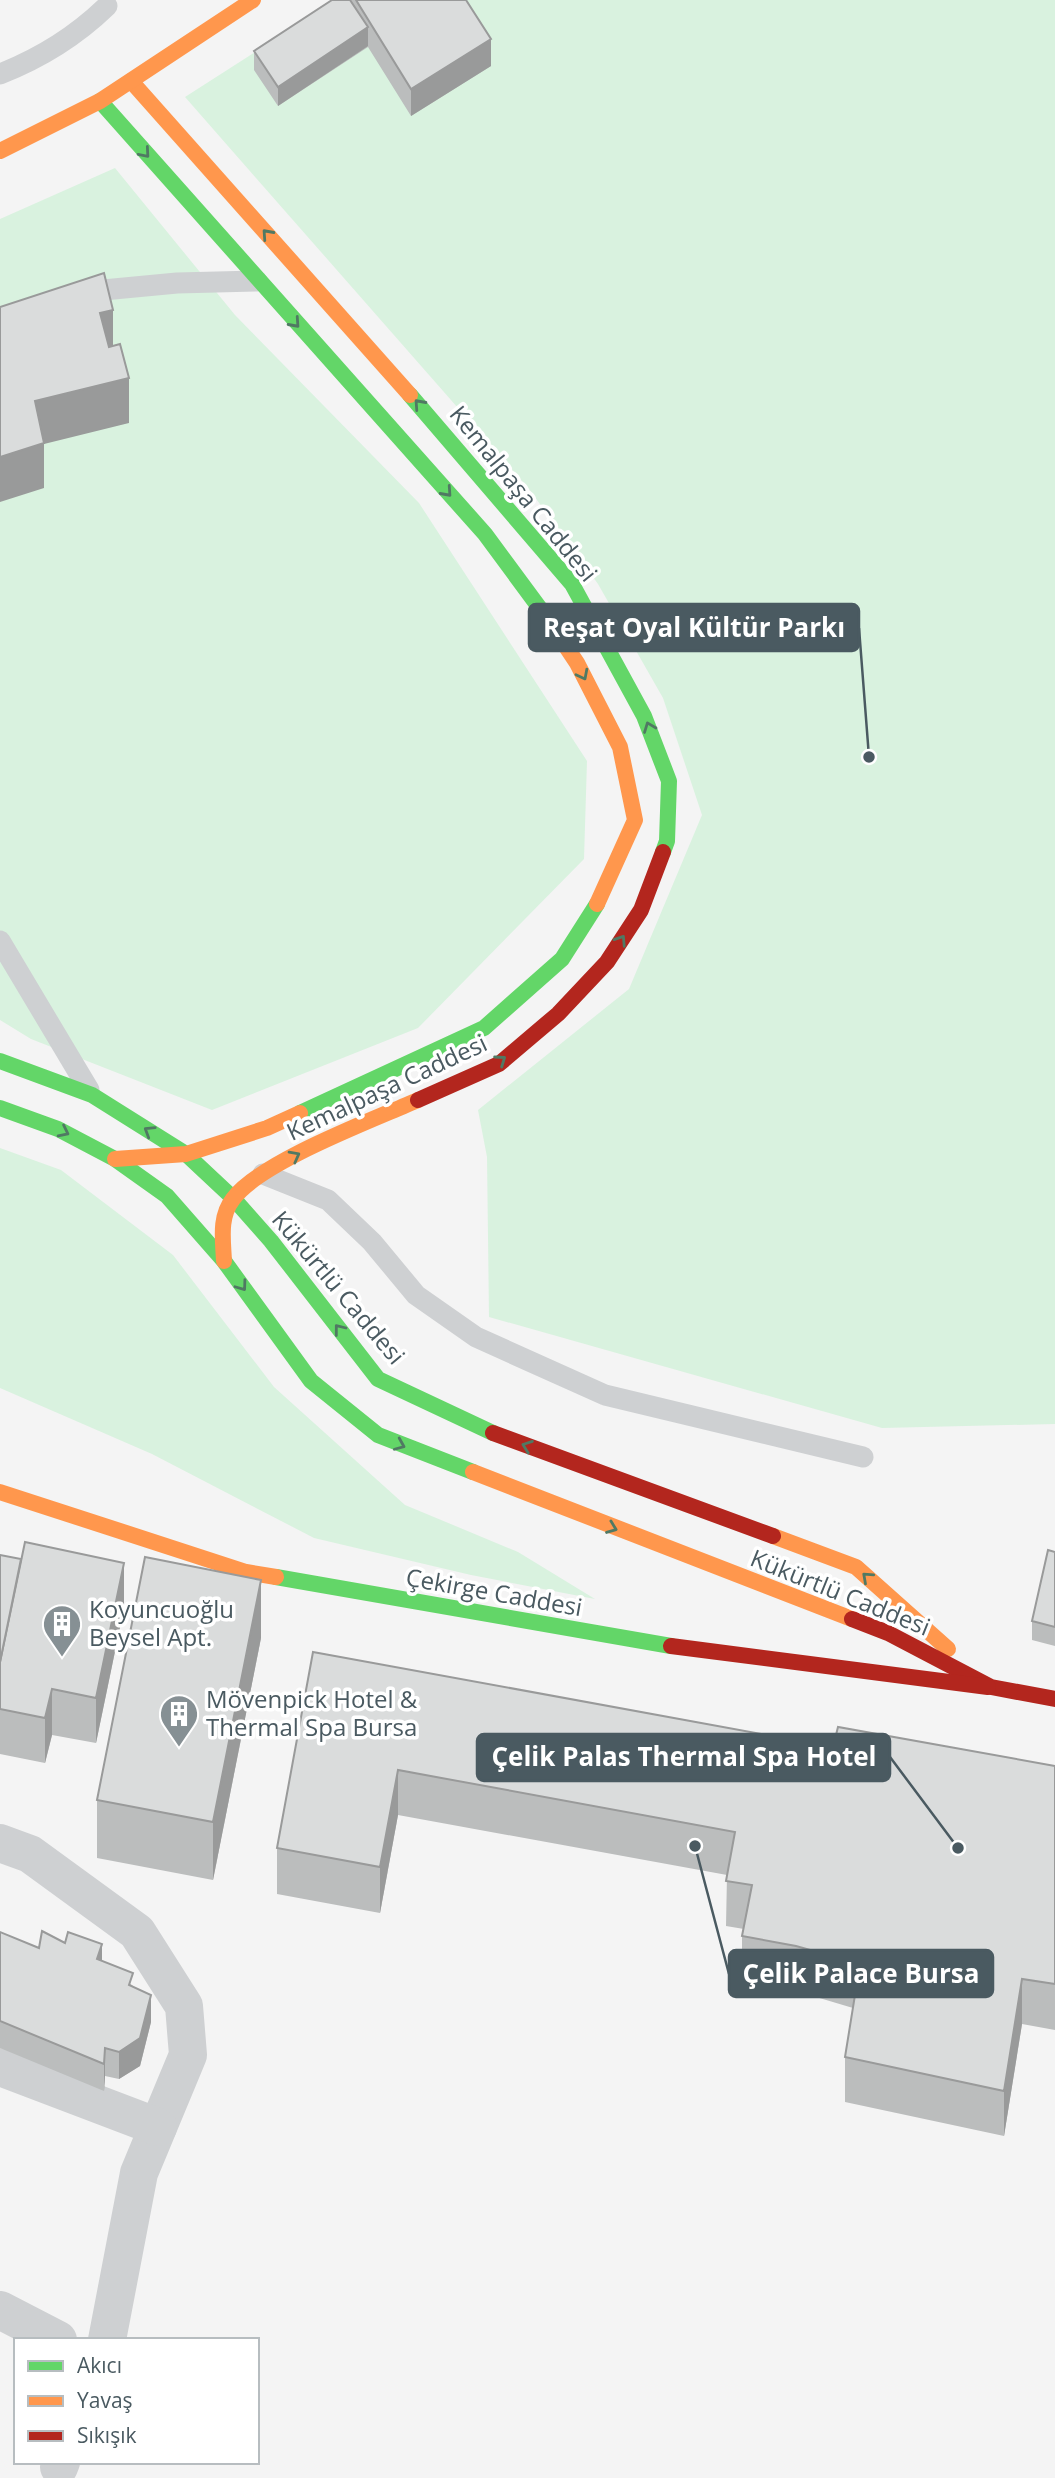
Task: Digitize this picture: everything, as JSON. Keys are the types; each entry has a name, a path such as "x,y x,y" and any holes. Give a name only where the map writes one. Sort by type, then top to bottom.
{"main road":[{"path":"0,151 100,101 253,0"},
{"name":"Kemalpaşa Caddesi","path":"131,81 485,480 572,584 644,716 669,781 667,841 641,910 607,962 558,1014 499,1064 296,1155 263,1174 233,1198"},
{"name":"Kemalpaşa Caddesi","path":"100,101 257,281 485,534 534,598 577,663 620,747 635,820 606,890 562,959 484,1028 267,1128 186,1154 115,1160"},
{"name":"Kükürtlü Caddesi","path":"0,1061 92,1095 186,1154 233,1198 271,1241 378,1379 472,1426 856,1567 991,1687"},
{"name":"Kükürtlü Caddesi","path":"0,1108 58,1129 115,1160 167,1196 224,1261 311,1381 378,1435 888,1633 991,1687"},
{"path":"224,1261 222,1221 233,1198"},
{"name":"Çekirge Caddesi","path":"0,1492 246,1572 644,1643 991,1687 1055,1699"},
{"name":"Çekirge Caddesi","path":"991,1687 1055,1691"}],"street":[{"path":"0,1843 30,1854 137,1932 184,2006 188,2055 139,2173 107,2338"},
{"path":"0,2067 158,2127"},
{"path":"0,2311 54,2338"}],"lane":[{"path":"0,74 26,64 81,31 107,6"},
{"path":"57,300 83,292 177,283 257,281"},
{"path":"0,941 61,1049 92,1095"},
{"path":"263,1174 328,1200 372,1242 416,1295 476,1337 605,1395 863,1457"}],"green space":[{"path":"336,0 1055,0 1055,1424 882,1428 489,1317 487,1157 478,1110 629,989 702,815 663,698 598,584 529,489 185,97"},
{"path":"115,168 235,315 419,503 587,761 584,859 418,1028 212,1110 31,1039 0,1020 0,219"},
{"path":"0,1148 61,1170 173,1255 274,1387 405,1505 518,1552 595,1599 471,1575 314,1538 152,1454 0,1388"}],"building":[{"path":"332,0 350,0 368,27 278,87 254,51"},
{"path":"356,0 466,0 491,39 411,89"},
{"path":"104,273 113,310 100,313 109,347 120,344 129,378 35,401 44,443 0,457 0,307"},
{"name":"Koyuncuoğlu Beysel Apt.","path":"25,1542 124,1563 96,1698 52,1689 45,1718 0,1709 0,1662"},
{"path":"1048,1550 1055,1552 1055,1627 1032,1621"},
{"path":"0,1555 21,1559 0,1662"},
{"name":"Mövenpick Hotel & Thermal Spa Bursa","path":"145,1557 261,1580 213,1822 97,1800"},
{"path":"313,1652 833,1747 838,1727 1055,1766 1055,1984 1022,1979 1004,2091 845,2057 860,1964 796,1946 742,1936 752,1885 726,1881 735,1832 398,1770 380,1867 277,1848"},
{"path":"42,1931 65,1943 68,1932 102,1944 97,1959 133,1973 129,1985 151,1995 140,2038 119,2052 105,2048 104,2064 0,2021 0,1932 39,1948"}],"traffic: fast":[{"path":"100,101 485,534 547,618"},
{"path":"410,395 572,584 644,716 669,781 667,841 663,852"},
{"path":"300,1113 484,1028 562,959 597,904"},
{"path":"0,1061 92,1095 186,1154 233,1198 271,1241 378,1379 493,1433"},
{"path":"0,1108 58,1129 115,1159 167,1196 224,1261 311,1381 378,1435 473,1472"},
{"path":"276,1577 671,1646"}],"traffic: slow":[{"path":"0,151 100,101 253,0"},
{"path":"131,81 410,395"},
{"path":"547,618 577,663 620,747 635,820 597,904"},
{"path":"224,1261 223,1228 226,1213 233,1199 247,1185 319,1143 418,1100"},
{"path":"115,1159 186,1154 267,1128 300,1113"},
{"path":"473,1472 852,1619"},
{"path":"0,1492 246,1572 276,1577"},
{"path":"773,1536 856,1567 948,1649"}],"traffic: jam":[{"path":"418,1100 499,1064 558,1014 607,962 641,910 663,852"},
{"path":"493,1433 773,1536"},
{"path":"852,1619 888,1633 991,1687 1055,1699"},
{"path":"671,1646 988,1687"}],"place":[{"name":"Reşat Oyal Kültür Parkı","path":"869,757"},
{"name":"Koyuncuoğlu Beysel Apt.","path":"62,1658"},
{"name":"Mövenpick Hotel & Thermal Spa Bursa","path":"179,1748"},
{"name":"Çelik Palace Bursa","path":"695,1846"},
{"name":"Çelik Palas Thermal Spa Hotel","path":"958,1848"}]}
